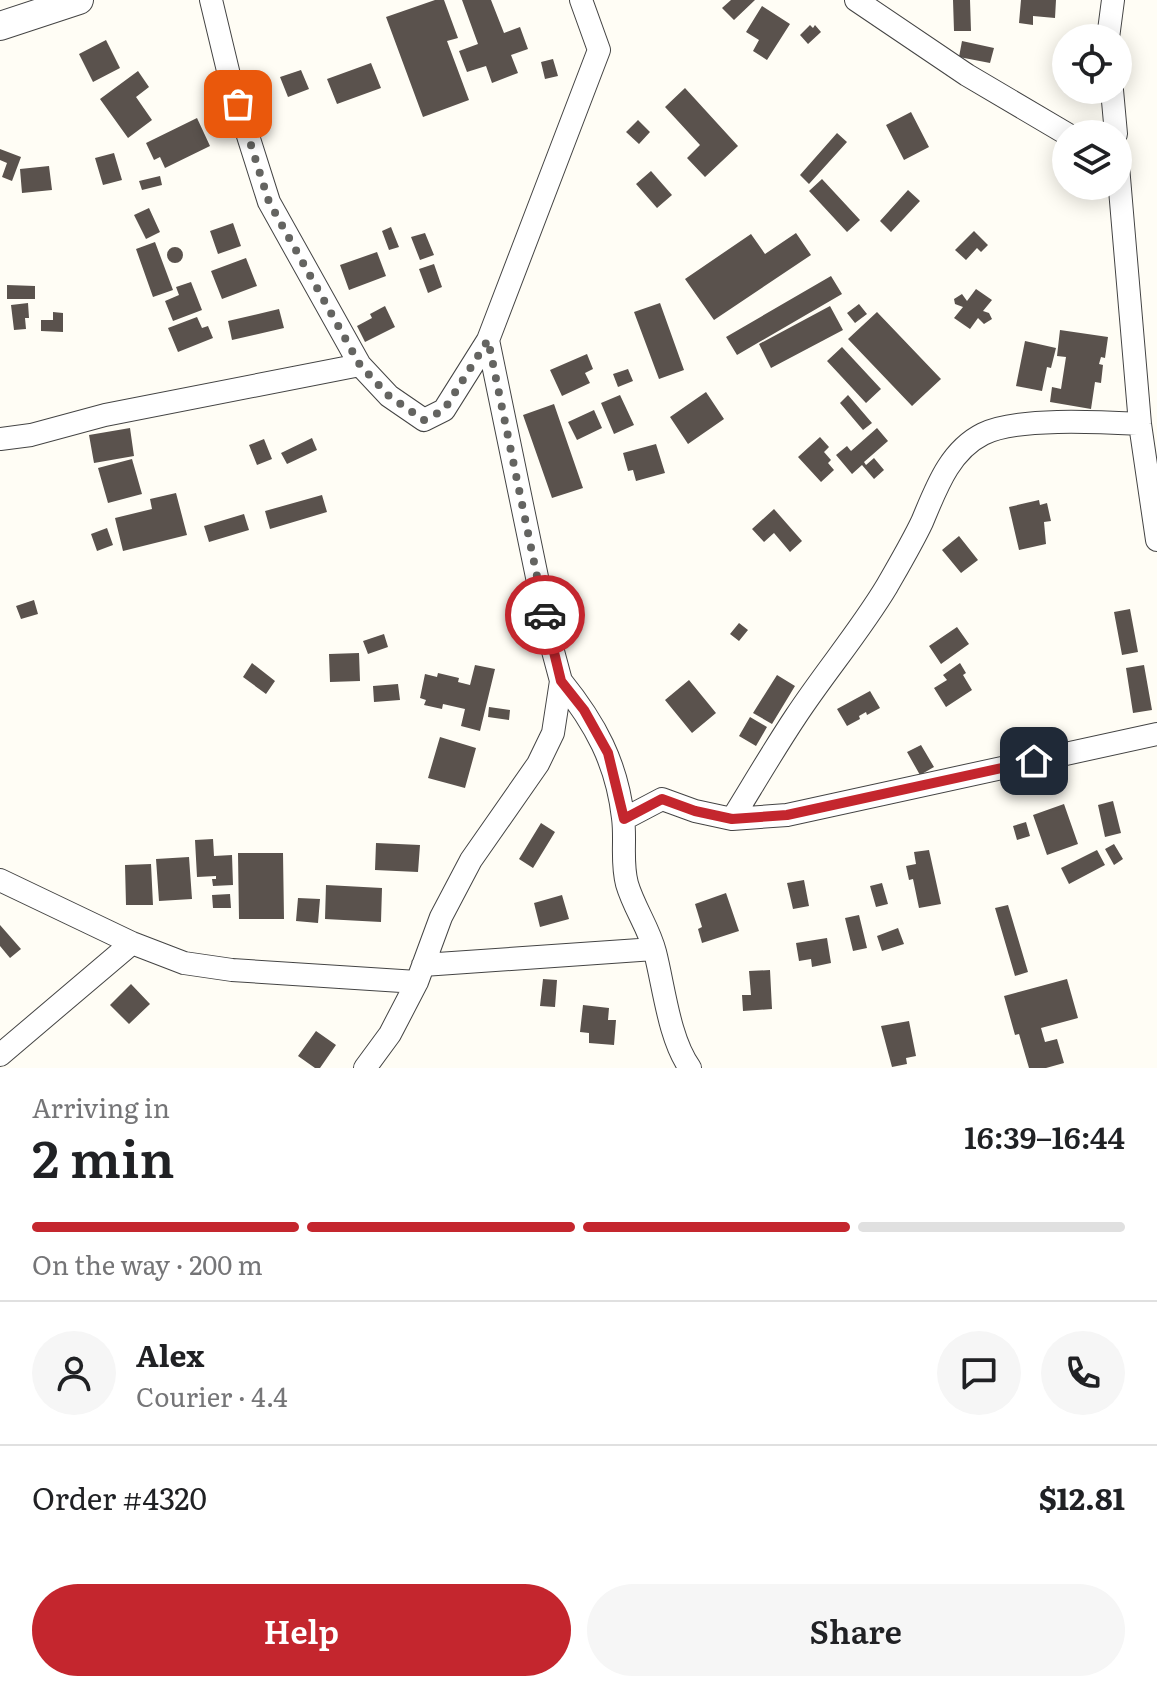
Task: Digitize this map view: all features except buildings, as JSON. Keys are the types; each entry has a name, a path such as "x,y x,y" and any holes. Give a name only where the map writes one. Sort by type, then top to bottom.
{"street":[{"path":"0,26 79,0"},
{"path":"211,0 230,79 269,202 360,365 389,396 424,420 444,410 488,340 599,50 581,0"},
{"path":"856,0 967,75 1052,125"},
{"path":"1110,24 1113,0"},
{"path":"1121,200 1140,424 1157,540"},
{"path":"488,340 561,681 584,710 608,753 624,819 622,848 627,885 654,949 663,989 688,1067"},
{"path":"0,439 360,365"},
{"path":"732,819 796,716 886,588 921,524 937,484 952,461 969,444 984,433 1011,425 1140,424"},
{"path":"365,1068 390,1034 420,974 441,917 471,860 538,764 553,733 561,681"},
{"path":"624,819 662,799 695,811 732,819 787,815 1157,734"},
{"path":"0,880 132,943 184,963 232,970 420,974 654,949"},
{"path":"0,1055 132,943"}],"way so far":[{"path":"238,104 269,202 360,365 389,396 424,420 444,410 488,340 545,615"}],"route":[{"path":"545,615 561,681 584,710 608,753 624,819 662,799 695,811 732,819 787,815 1034,761"}]}
